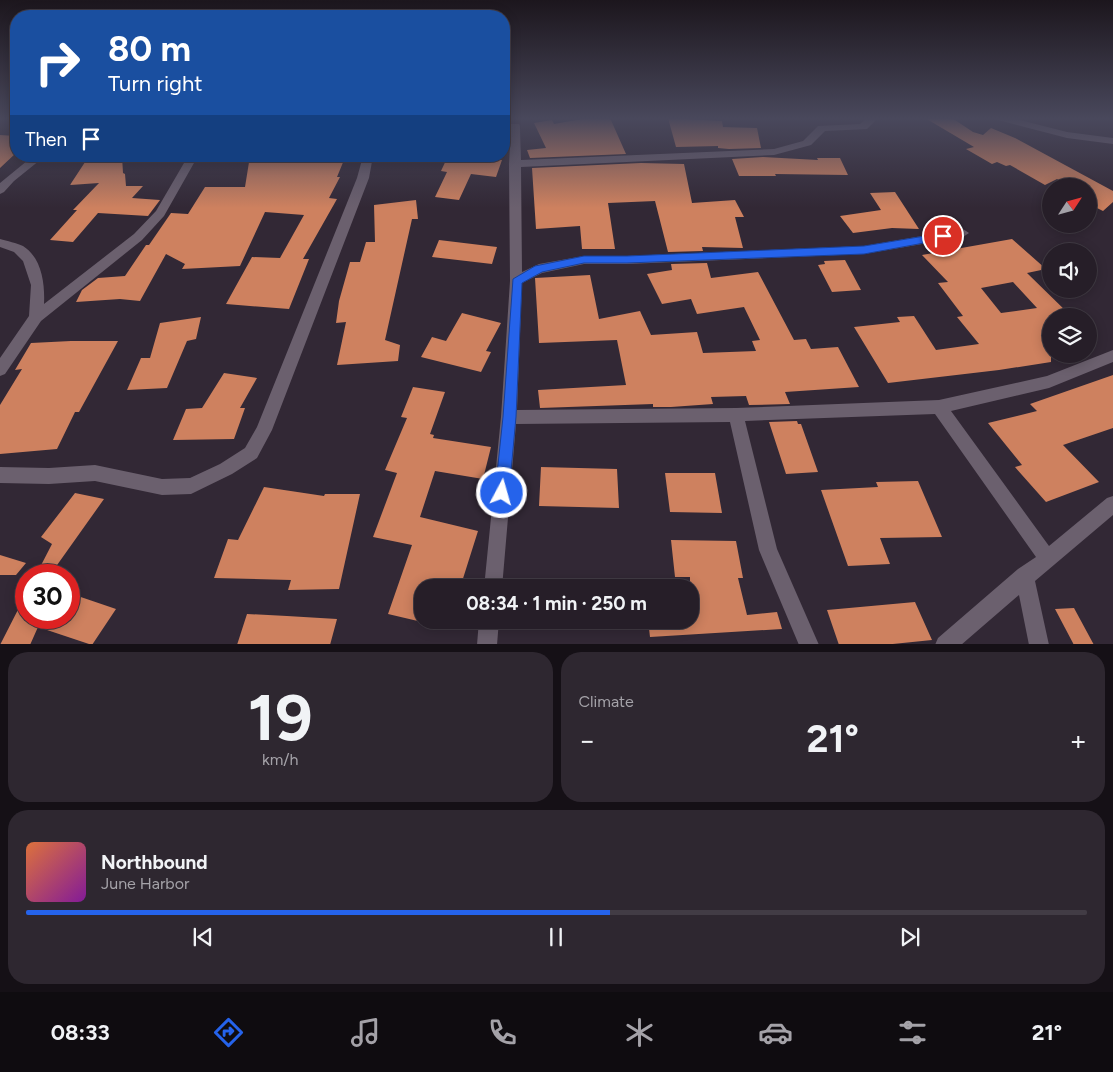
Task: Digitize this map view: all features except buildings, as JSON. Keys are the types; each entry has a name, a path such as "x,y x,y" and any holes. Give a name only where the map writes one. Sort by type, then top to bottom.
{"street":[{"path":"494,579 509,417 516,281 514,148"},
{"path":"514,164 774,152 788,148"},
{"path":"0,190 10,178 32,162"},
{"path":"0,370 36,317 138,237 160,213 190,162"},
{"path":"0,475 49,476 95,473 162,487 191,486 226,469 251,453 264,430 363,178 367,162"},
{"path":"516,281 539,269 584,260 627,260 864,250 962,233"},
{"path":"0,243 18,249 29,259 38,285 36,317"},
{"path":"509,417 736,415 939,407 1049,382 1113,356"},
{"path":"939,407 1047,558"},
{"path":"736,415 768,550 809,644"},
{"path":"945,644 1113,504"},
{"path":"1025,576 1039,644"},
{"path":"487,644 489,629"}],"route":[{"path":"502,493 509,417 516,281 539,269 584,260 627,260 864,250 943,236"}]}
